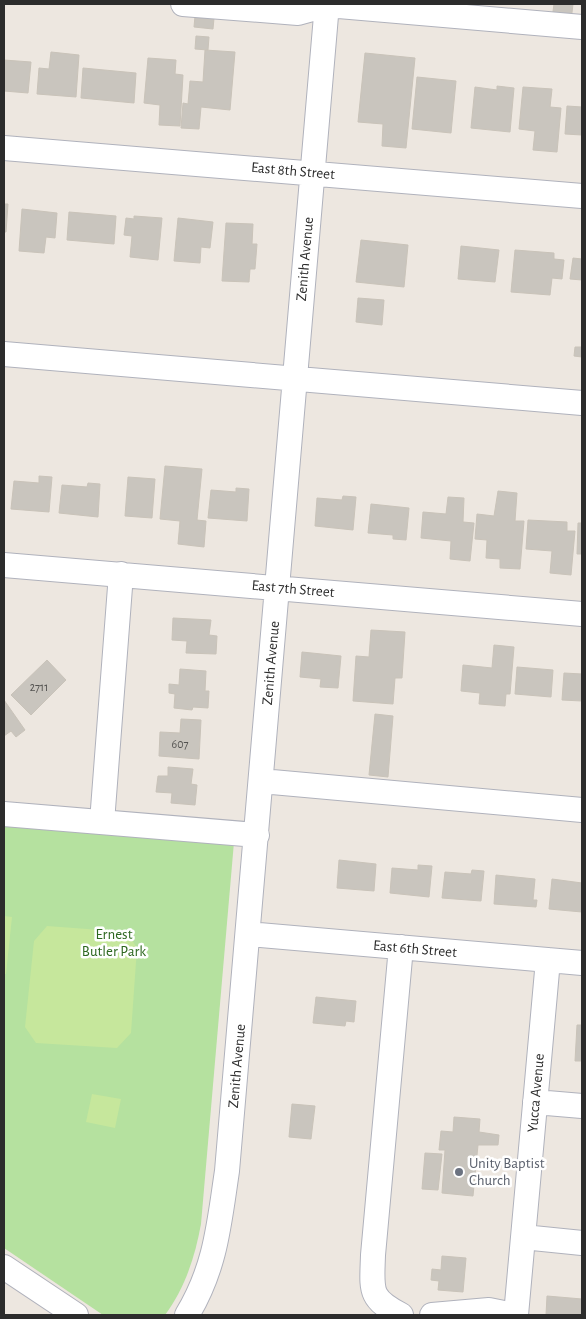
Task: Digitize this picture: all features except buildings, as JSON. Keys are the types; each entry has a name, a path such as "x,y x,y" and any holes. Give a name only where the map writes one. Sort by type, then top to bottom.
{"street":[{"path":"183,4 298,13 327,4 582,27"},
{"name":"Zenith Avenue","path":"187,1315 197,1298 214,1255 227,1170 249,934 327,4"},
{"name":"East 8th Street","path":"4,148 582,196"},
{"path":"4,354 295,377 582,403"},
{"name":"East 7th Street","path":"4,565 582,614"},
{"path":"102,822 121,574"},
{"path":"261,781 582,810"},
{"path":"4,814 257,835"},
{"name":"East 6th Street","path":"249,934 582,963"},
{"path":"401,948 373,1255 372,1288 382,1305 402,1315"},
{"name":"Yucca Avenue","path":"515,1315 548,960"},
{"path":"535,1102 582,1106"},
{"path":"523,1237 582,1243"},
{"path":"4,1267 76,1315"},
{"path":"432,1315 489,1310 515,1315"}],"green space":[{"name":"Ernest Butler Park","path":"4,822 234,842 201,1224 196,1248 184,1283 165,1315 103,1315 4,1248"},
{"path":"4,916 12,917 6,974 4,974"},
{"path":"47,926 127,932 137,948 131,1033 117,1048 36,1043 25,1027 34,941"},
{"path":"92,1094 121,1099 115,1128 86,1122"}],"place":[{"name":"Unity Baptist Church","path":"459,1172"}]}
